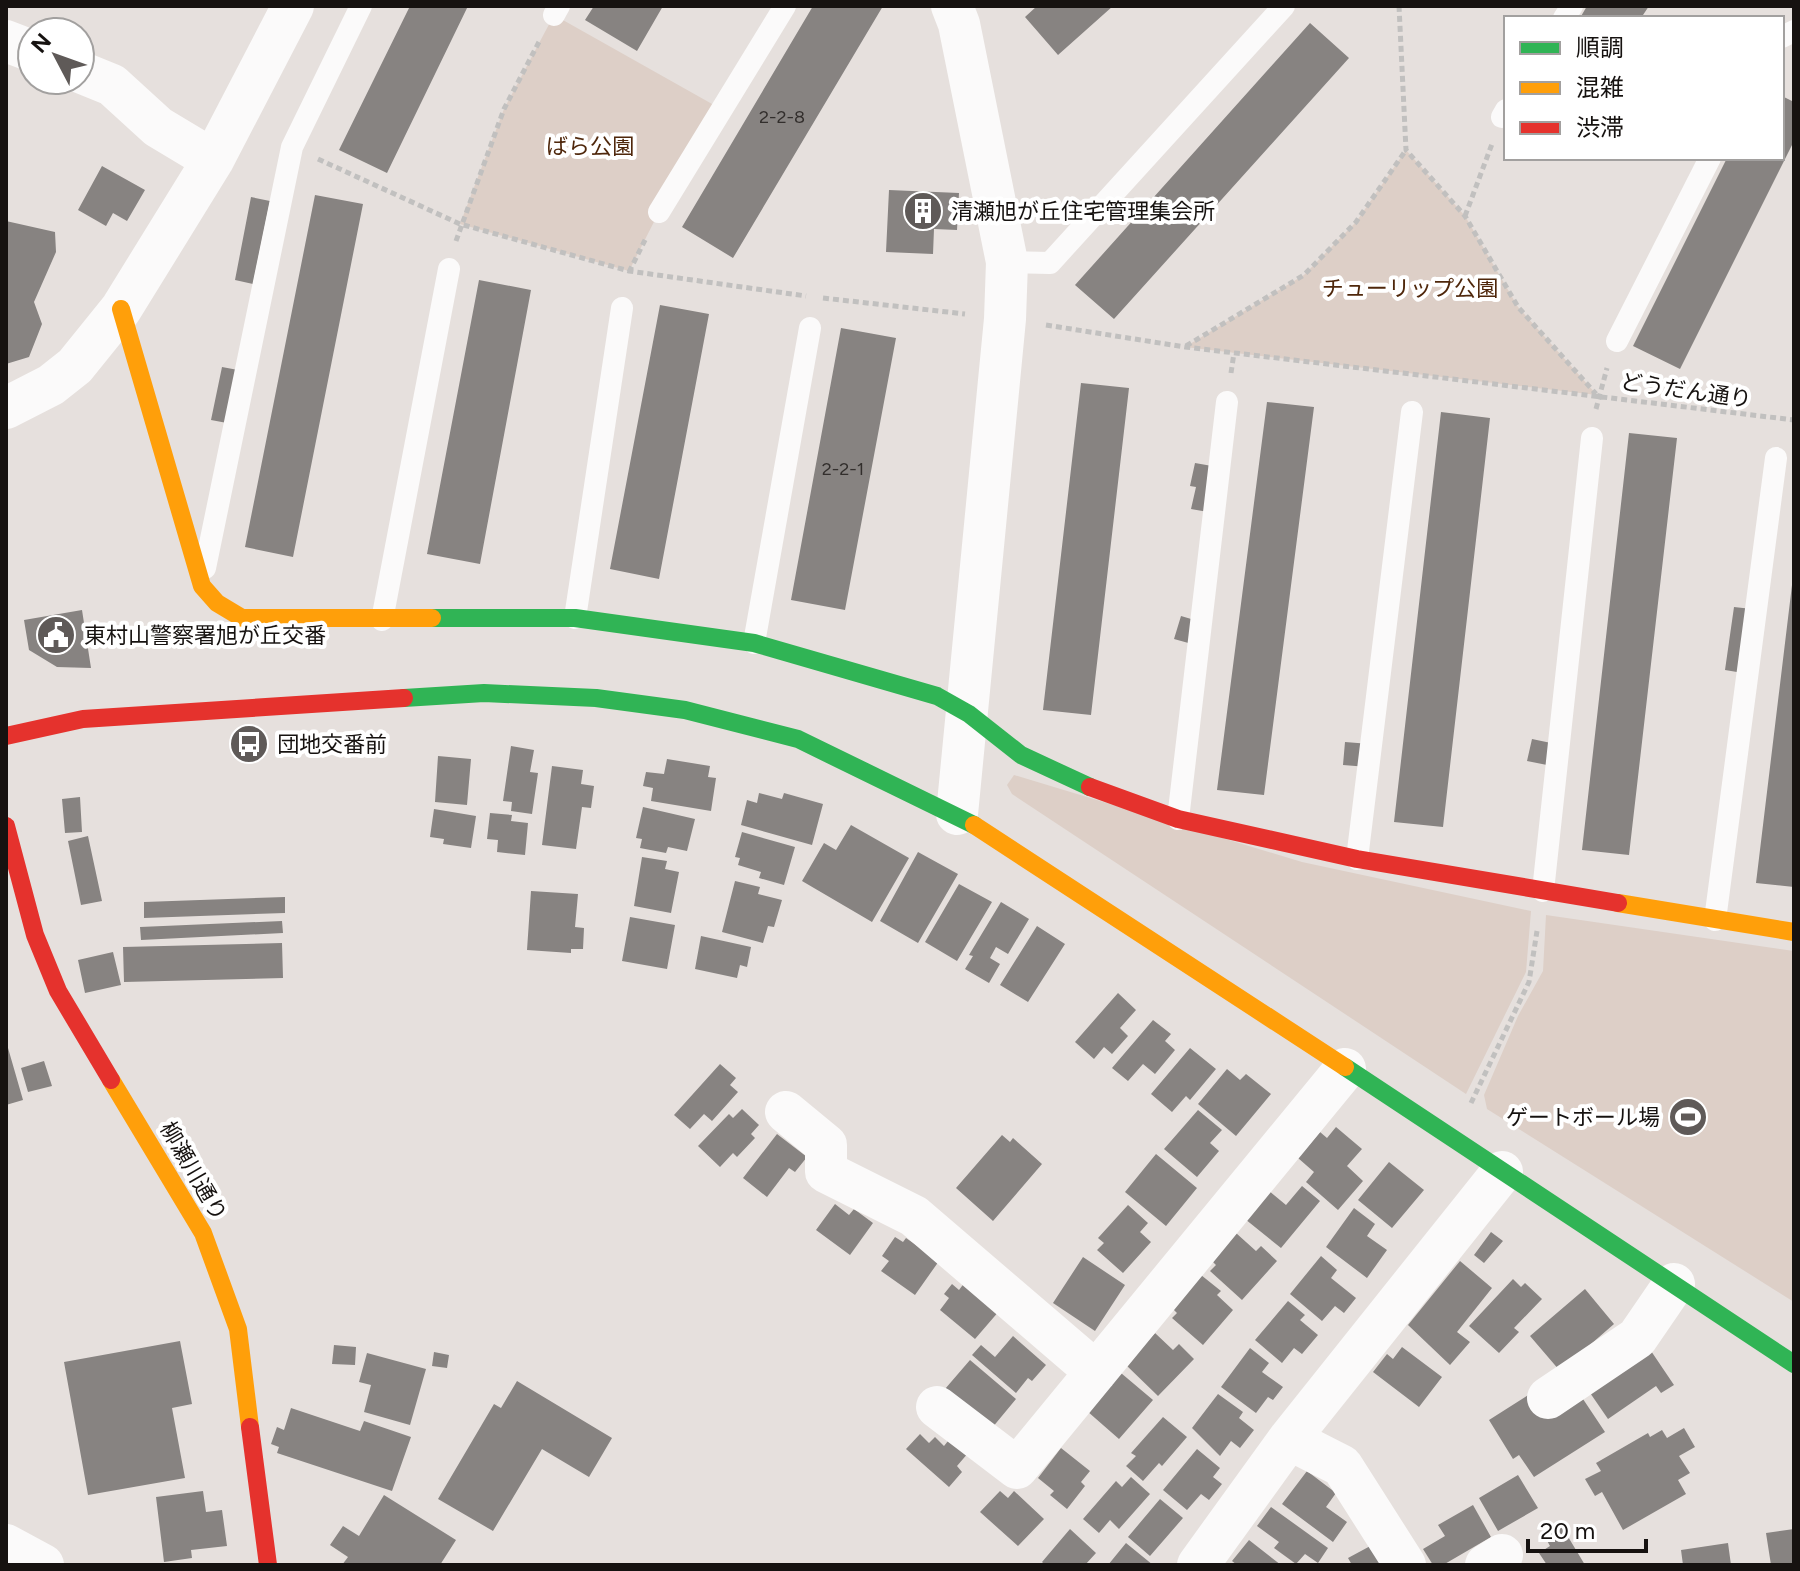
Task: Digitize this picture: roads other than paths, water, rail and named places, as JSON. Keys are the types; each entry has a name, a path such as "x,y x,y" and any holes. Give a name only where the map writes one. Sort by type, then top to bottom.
{"street":[{"path":"6,408 51,385 75,366 121,309 213,160 293,6"},
{"path":"957,814 1005,319 1007,262 964,12"},
{"path":"96,78 112,85 158,127 213,160"},
{"path":"121,309 202,586 217,603 242,618 575,618 754,643 937,696 969,714 1021,755 1100,791 1178,819 1357,859 1794,932"},
{"path":"6,736 83,719 484,693 596,698 685,710 798,739 957,814 1794,1364"},
{"name":"柳瀬川通り","path":"6,826 35,935 58,991 203,1233 221,1276 238,1329 251,1411 268,1565"},
{"path":"937,1407 1017,1468 1345,1069"},
{"path":"786,1112 826,1145 826,1172 914,1216 1096,1372"},
{"path":"1198,1565 1289,1439 1502,1172"},
{"path":"1548,1398 1637,1338 1674,1284"},
{"path":"1289,1439 1342,1466 1405,1565"},
{"path":"6,1545 43,1565"}],"lane":[{"path":"202,586 292,147 361,6"},
{"path":"659,212 785,6"},
{"path":"1007,262 1050,263 1284,6"},
{"path":"1617,341 1709,160"},
{"path":"382,620 449,269"},
{"path":"575,618 622,308"},
{"path":"754,643 810,328"},
{"path":"1178,819 1227,402"},
{"path":"1357,859 1412,412"},
{"path":"1543,891 1592,438"},
{"path":"1715,920 1776,458"}],"place":[{"name":"清瀬旭が丘住宅管理集会所","path":"923,211"},
{"name":"東村山警察署旭が丘交番","path":"56,635"},
{"name":"団地交番前","path":"249,744"},
{"name":"ゲートボール場","path":"1688,1117"}],"park label":[{"name":"ばら公園","path":"590,146"},
{"name":"チューリップ公園","path":"1410,288"}]}
